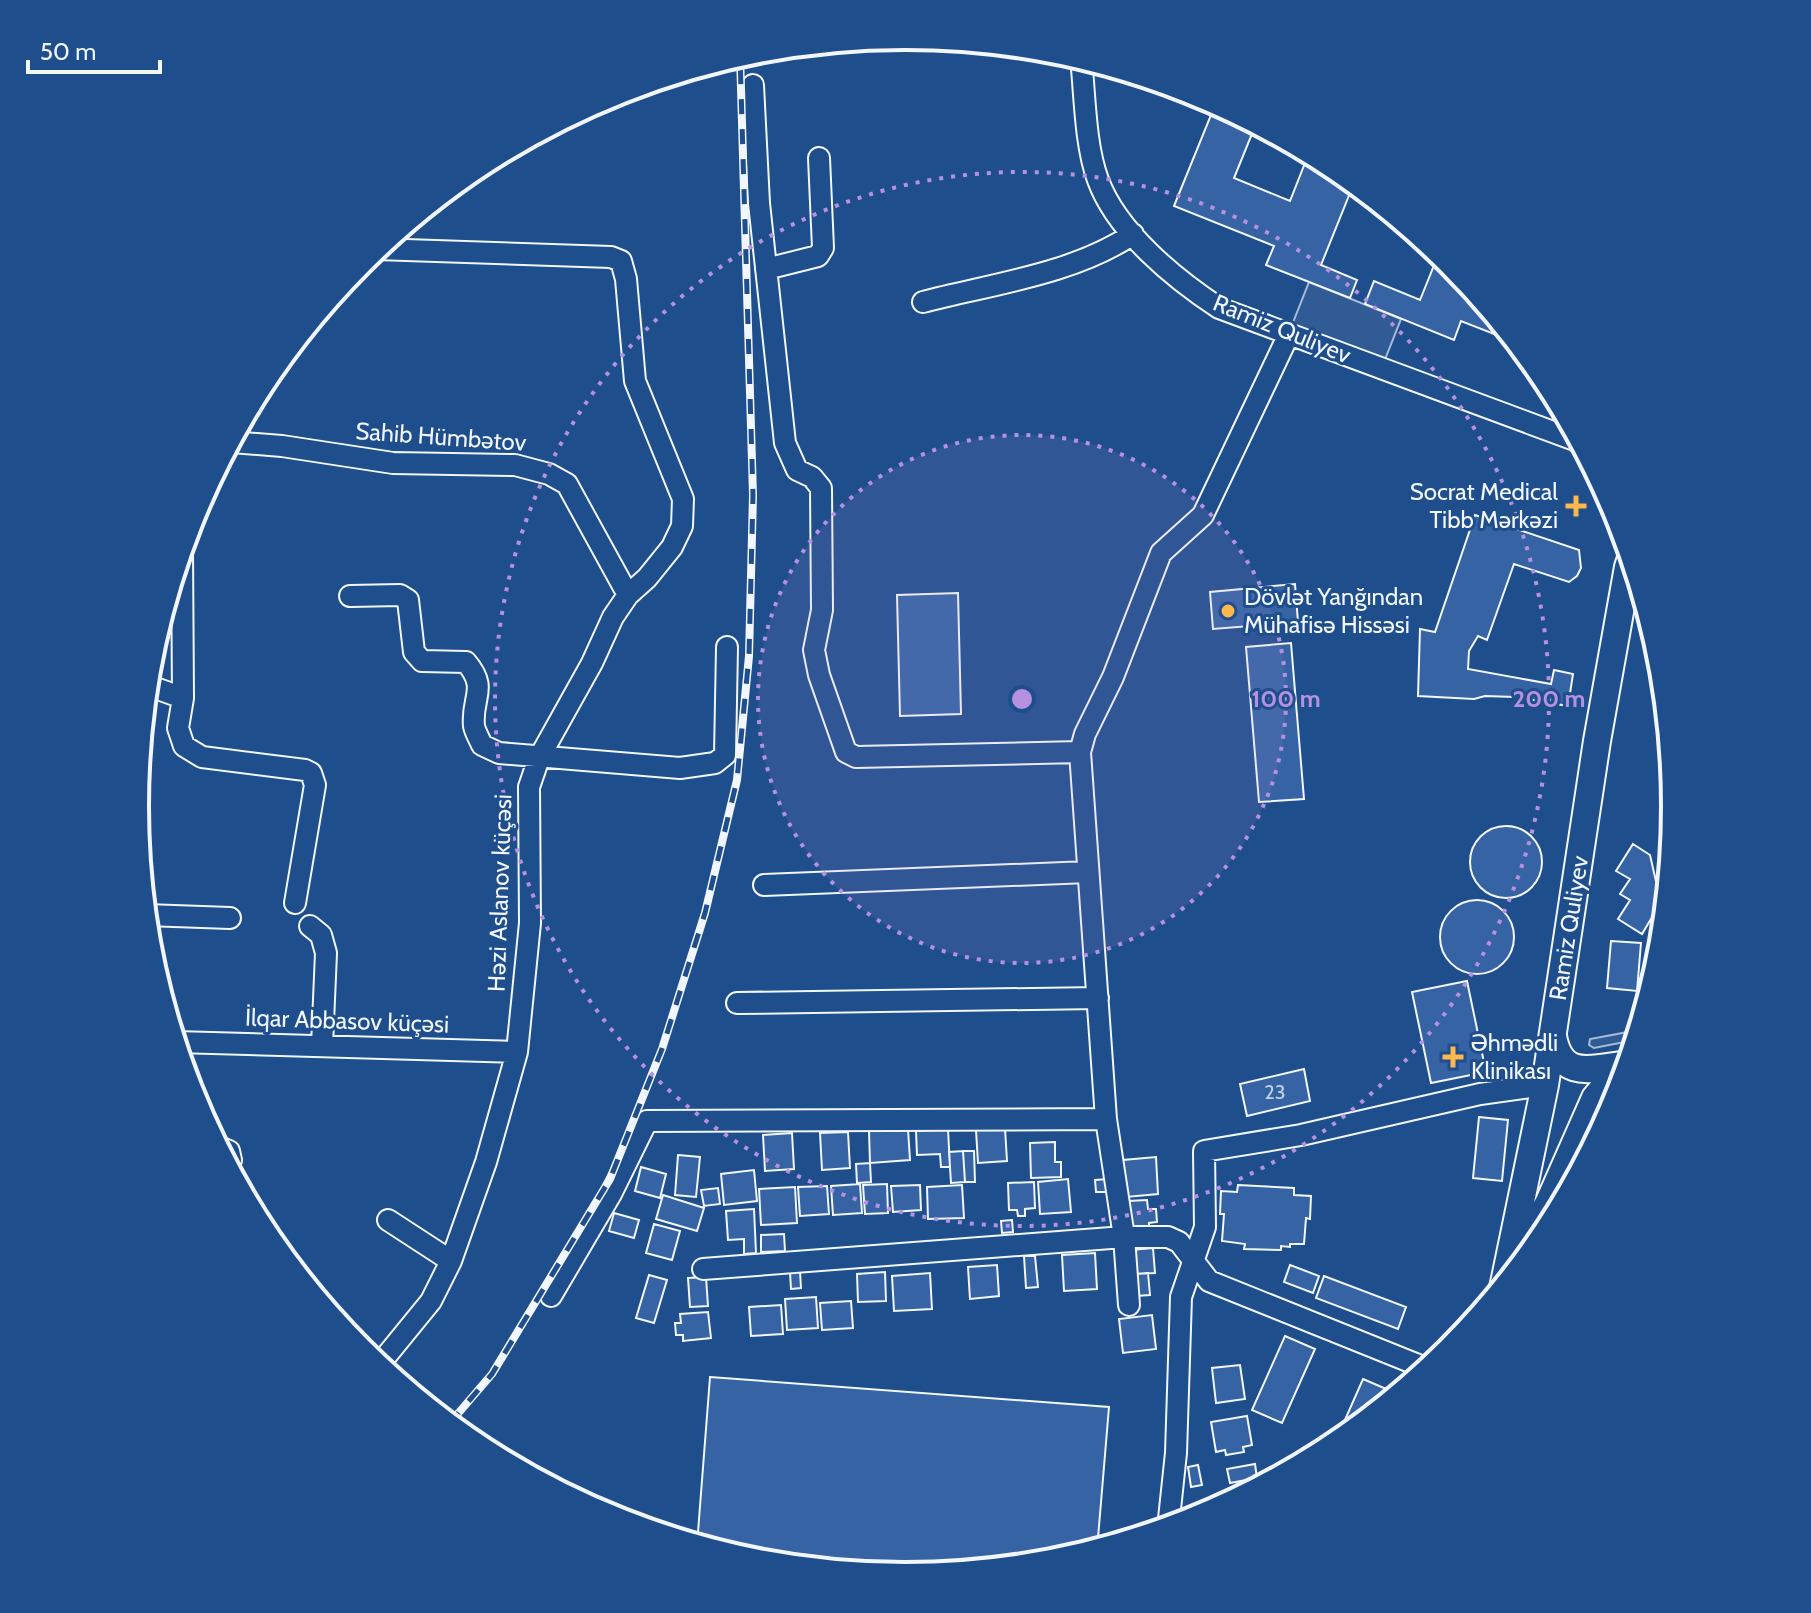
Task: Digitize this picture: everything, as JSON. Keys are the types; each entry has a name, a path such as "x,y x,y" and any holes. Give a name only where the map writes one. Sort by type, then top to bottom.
{"main road":[{"name":"Ramiz Quliyev","path":"1508,1265 1545,1085 1597,741 1626,576"},
{"path":"1552,1033 1555,1049 1566,1066 1615,1068"},
{"path":"1545,1085 1614,1070"},
{"path":"1539,1221 1595,1098 1609,1082"}],"street":[{"name":"Ramiz Quliyev","path":"1083,72 1098,179 1110,207 1158,262 1209,301 1219,308 1566,437"},
{"path":"753,85 759,203 785,443 797,470 812,477 821,488 822,610 814,650 819,675 846,752 856,757 1080,752"},
{"path":"766,269 818,256 823,248 819,158"},
{"path":"923,302 1077,263 1111,249 1133,234"},
{"name":"Həzi Aslanov küçəsi","path":"386,1356 431,1301 451,1261 486,1162 517,1052 530,923 529,787 539,758 592,663 613,617 628,595 647,578 672,547 682,526 683,499 635,381 626,279 621,261 611,257 395,250"},
{"path":"1129,1305 1124,1237 1106,1119 1080,752 1161,553 1203,515 1289,334"},
{"name":"Sahib Hümbətov","path":"242,443 393,463 515,465 549,474 567,484 628,595"},
{"path":"182,586 183,698 178,728 184,746 202,757 311,773 315,785 295,903"},
{"path":"350,596 400,595 408,600 414,652 422,661 466,662 477,675 479,688 474,727 482,745 499,753 680,768 715,763 725,755 727,647"},
{"path":"158,689 183,698"},
{"path":"764,885 1088,872"},
{"path":"157,915 230,918"},
{"path":"310,926 321,935 326,953 322,1046"},
{"path":"737,1003 1098,998"},
{"name":"İlqar Abbasov küçəsi","path":"187,1042 517,1052"},
{"path":"1169,1515 1176,1453 1181,1297 1205,1227 1204,1151 1301,1135 1480,1094 1545,1085"},
{"path":"551,1296 611,1194 647,1121 1106,1119"},
{"path":"388,1220 451,1261"},
{"path":"703,1269 1124,1237 1168,1237 1179,1242 1209,1281 1416,1364"}],"shaded area":[{"path":"1309,282 1401,319 1384,362 1292,325"},
{"path":"1627,1032 1624,1042 1594,1048 1589,1045 1590,1039"}],"building":[{"path":"1211,115 1252,134 1234,178 1290,201 1305,164 1350,194 1321,265 1357,280 1350,298 1266,265 1274,246 1174,206"},
{"path":"1434,266 1497,335 1461,321 1454,340 1365,304 1374,281 1420,300"},
{"path":"1475,515 1579,550 1581,568 1569,582 1514,564 1487,640 1478,636 1469,651 1468,669 1551,684 1554,670 1573,674 1568,706 1515,697 1485,696 1474,699 1418,696 1420,629 1435,632"},
{"path":"1295,584 1298,622 1213,629 1210,592"},
{"path":"958,593 961,714 900,716 897,595"},
{"path":"1291,643 1304,799 1259,802 1246,647"},
{"path":"1506,826 1526,832 1536,842 1542,862 1536,882 1526,892 1506,898 1486,892 1476,882 1470,862 1476,842 1486,832"},
{"path":"1633,844 1650,855 1657,888 1656,905 1654,914 1642,934 1618,919 1630,900 1620,894 1630,879 1616,871"},
{"path":"1477,900 1491,903 1503,911 1511,923 1514,937 1511,951 1503,963 1491,971 1477,974 1463,971 1451,963 1443,951 1440,937 1443,923 1451,911 1463,903"},
{"path":"1611,941 1641,943 1637,991 1607,988"},
{"path":"1467,981 1486,1072 1431,1083 1412,992"},
{"path":"1304,1069 1310,1101 1247,1116 1240,1084"},
{"path":"1479,1117 1508,1120 1502,1181 1473,1178"},
{"path":"1005,1128 1007,1161 978,1163 976,1130"},
{"path":"908,1129 910,1160 870,1163 869,1131"},
{"path":"948,1129 950,1167 941,1167 940,1154 917,1155 916,1131"},
{"path":"848,1132 850,1168 822,1170 820,1133"},
{"path":"792,1133 794,1169 765,1171 763,1135"},
{"path":"1055,1142 1055,1162 1061,1162 1061,1177 1031,1178 1030,1143"},
{"path":"963,1151 965,1182 951,1183 949,1152"},
{"path":"963,1151 974,1151 975,1182 965,1182"},
{"path":"678,1155 700,1157 696,1197 675,1195"},
{"path":"1156,1157 1158,1194 1126,1197 1123,1160"},
{"path":"870,1163 871,1182 857,1183 856,1164"},
{"path":"641,1167 666,1174 660,1198 635,1191"},
{"path":"754,1170 757,1201 724,1205 721,1174"},
{"path":"1068,1179 1071,1212 1040,1214 1038,1182"},
{"path":"1108,1179 1108,1192 1096,1192 1095,1180"},
{"path":"1034,1182 1035,1208 1025,1209 1025,1216 1018,1216 1017,1210 1009,1210 1008,1183"},
{"path":"860,1184 862,1213 833,1215 831,1186"},
{"path":"887,1184 888,1213 865,1214 863,1185"},
{"path":"920,1185 921,1210 893,1212 891,1186"},
{"path":"962,1185 964,1218 928,1219 927,1187"},
{"path":"1238,1185 1294,1188 1294,1195 1311,1196 1304,1244 1281,1246 1281,1250 1244,1249 1245,1244 1222,1241 1224,1214 1220,1214 1221,1191 1237,1192"},
{"path":"827,1186 829,1214 800,1216 798,1187"},
{"path":"795,1187 797,1223 761,1225 759,1189"},
{"path":"718,1188 720,1204 704,1206 701,1190"},
{"path":"663,1195 704,1208 697,1231 656,1219"},
{"path":"1147,1200 1148,1209 1156,1209 1157,1222 1149,1223 1149,1228 1130,1229 1128,1201"},
{"path":"754,1209 756,1253 744,1254 744,1239 728,1240 726,1211"},
{"path":"614,1213 639,1220 634,1238 609,1231"},
{"path":"1012,1220 1013,1232 1002,1233 1001,1221"},
{"path":"654,1224 680,1231 672,1260 646,1253"},
{"path":"784,1234 785,1251 761,1252 761,1235"},
{"path":"1153,1248 1155,1273 1134,1274 1131,1250"},
{"path":"1095,1253 1097,1289 1064,1291 1062,1255"},
{"path":"1024,1256 1035,1256 1038,1287 1026,1288"},
{"path":"997,1265 999,1296 970,1299 968,1267"},
{"path":"1290,1265 1319,1276 1313,1293 1284,1282"},
{"path":"800,1271 801,1288 791,1289 790,1272"},
{"path":"885,1272 886,1301 858,1302 857,1274"},
{"path":"930,1273 932,1309 894,1311 892,1276"},
{"path":"1148,1273 1150,1295 1136,1296 1134,1274"},
{"path":"649,1275 667,1280 654,1323 636,1318"},
{"path":"1324,1276 1406,1307 1398,1329 1316,1298"},
{"path":"706,1277 708,1306 690,1307 688,1278"},
{"path":"816,1297 818,1328 787,1330 785,1299"},
{"path":"851,1301 853,1328 822,1330 820,1303"},
{"path":"781,1305 783,1334 751,1336 749,1307"},
{"path":"708,1312 711,1338 683,1341 683,1335 676,1335 675,1323 681,1323 680,1314"},
{"path":"1152,1315 1156,1349 1123,1353 1119,1319"},
{"path":"1285,1336 1315,1349 1282,1423 1252,1410"},
{"path":"1240,1365 1245,1399 1216,1403 1212,1368"},
{"path":"710,1377 1109,1407 1098,1538 1004,1557 906,1563 807,1557 698,1533"},
{"path":"1363,1379 1387,1389 1366,1407 1343,1423"},
{"path":"1247,1416 1252,1445 1243,1447 1244,1452 1226,1455 1225,1450 1216,1452 1211,1422"},
{"path":"1255,1464 1257,1476 1230,1483 1227,1469"},
{"path":"1198,1465 1202,1485 1191,1487 1188,1467"}],"railway":[{"path":"456,1415 492,1374 610,1179 662,1049 705,913 737,780 749,656 753,495 740,69"}],"place":[{"name":"Socrat Medical Tibb Mərkəzi","path":"1576,506"},
{"name":"Dövlət Yanğından Mühafisə Hissəsi","path":"1228,611"},
{"name":"Əhmədli Klinikası","path":"1453,1057"}]}
